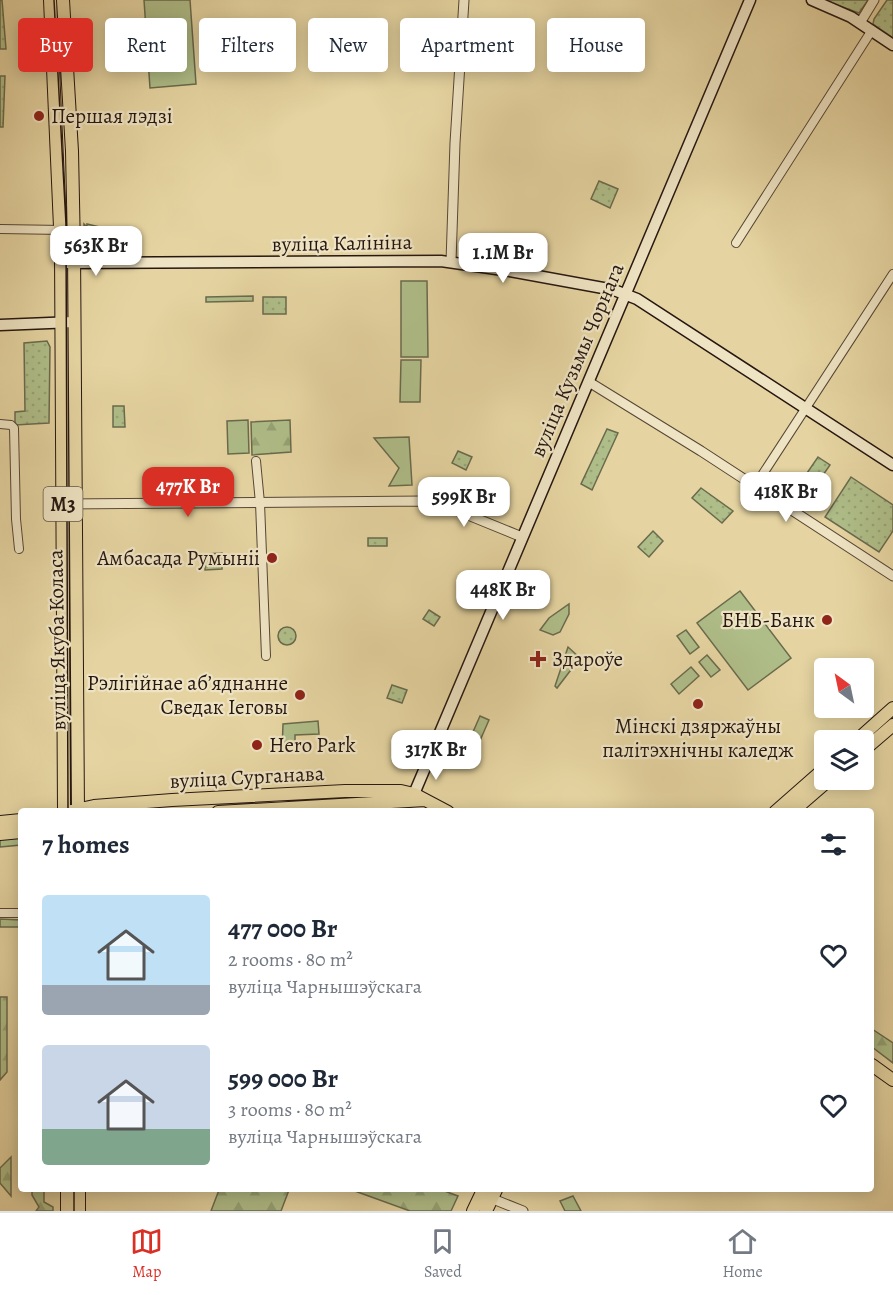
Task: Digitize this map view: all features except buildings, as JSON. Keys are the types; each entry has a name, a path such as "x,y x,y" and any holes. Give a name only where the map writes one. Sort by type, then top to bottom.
{"main road":[{"name":"вуліца Якуба Коласа","path":"50,0 60,230 60,322 69,504 75,808"},
{"name":"вуліца Якуба Коласа","path":"63,0 72,151 75,263 64,808"},
{"name":"вуліца Кузьмы Чорнага","path":"417,798 522,537 750,0"},
{"path":"812,0 860,23 893,45"},
{"name":"вуліца Калініна","path":"61,263 451,262 510,270 627,294 893,465"},
{"path":"0,325 74,322"},
{"path":"868,730 893,708"},
{"path":"874,741 893,725"},
{"path":"780,808 814,778"},
{"path":"797,808 817,790"},
{"name":"вуліца Сурганава","path":"88,808 172,800 345,791 401,791 439,808"},
{"name":"вуліца Сурганава","path":"275,808 417,798"},
{"path":"0,822 18,820"},
{"path":"0,834 18,832"},
{"path":"874,1066 893,1080"},
{"path":"67,1192 67,1211"},
{"path":"79,1192 79,1211"},
{"path":"473,1211 488,1193"},
{"path":"486,1211 488,1193"}],"street":[{"path":"451,262 455,143 464,0"},
{"path":"860,23 874,0"},
{"path":"736,243 872,30"},
{"path":"0,229 74,230"},
{"path":"755,486 893,274"},
{"path":"589,382 893,576"},
{"path":"0,424 11,424 14,428 19,549"},
{"path":"256,461 260,503 266,656"},
{"path":"69,504 424,501 446,506 522,537"},
{"path":"0,913 18,913"},
{"path":"488,1193 523,1211"}],"green space":[{"path":"0,0 2,0 6,49 0,49"},
{"path":"144,0 190,0 196,84 150,88 149,72 187,72 187,18 145,18"},
{"path":"823,0 868,0 859,13"},
{"path":"887,0 893,0 893,38 873,24"},
{"path":"0,76 5,76 3,127 0,127"},
{"path":"599,181 618,189 610,208 591,199"},
{"path":"84,224 87,227 87,224 104,228 103,243 100,238 102,236 98,232 92,233 103,246 103,251 84,249 86,230"},
{"path":"401,281 427,281 428,357 401,357"},
{"path":"253,296 253,301 206,302 206,297"},
{"path":"263,297 286,297 286,314 263,314"},
{"path":"47,341 50,347 49,423 15,425 15,412 25,411 24,343"},
{"path":"401,360 421,360 420,402 400,402"},
{"path":"113,406 124,406 125,427 113,427"},
{"path":"248,420 249,453 228,454 227,421"},
{"path":"290,420 291,452 252,455 251,422"},
{"path":"607,429 618,433 592,490 581,484"},
{"path":"409,437 412,485 389,486 399,468 374,438"},
{"path":"458,451 472,457 466,470 452,463"},
{"path":"818,457 830,465 819,481 807,473"},
{"path":"851,477 893,505 893,531 879,552 825,517"},
{"path":"701,488 733,511 722,523 692,498"},
{"path":"653,531 663,541 649,557 638,547"},
{"path":"368,538 387,538 387,546 368,546"},
{"path":"222,553 222,569 205,570 205,554"},
{"path":"740,591 791,658 748,690 697,623"},
{"path":"569,604 569,614 560,632 553,635 540,630 549,618"},
{"path":"429,610 440,617 434,626 423,619"},
{"path":"287,627 293,630 296,636 293,642 287,645 281,642 278,636 281,630"},
{"path":"686,630 699,647 690,654 677,636"},
{"path":"568,647 580,658 557,688 555,686"},
{"path":"707,655 720,670 711,677 699,662"},
{"path":"691,667 699,676 679,694 671,684"},
{"path":"392,685 407,690 402,703 387,698"},
{"path":"480,716 489,720 468,768 459,764"},
{"path":"318,721 319,734 295,735 295,751 282,752 283,724"},
{"path":"18,837 18,845 0,847 0,839"},
{"path":"0,919 18,920 18,927 0,927"},
{"path":"0,997 7,997 7,1072 0,1080"},
{"path":"874,1030 893,1043 893,1063 874,1049"},
{"path":"11,1157 11,1196 0,1183 0,1168"},
{"path":"32,1192 44,1192 44,1202 53,1207 53,1211 36,1211 39,1207"},
{"path":"218,1192 288,1192 281,1211 211,1211"},
{"path":"358,1192 447,1192 458,1196 451,1211 410,1211"},
{"path":"573,1196 581,1211 565,1211 560,1201"}],"tram line":[{"path":"54,0 66,224 68,808"},
{"path":"74,1192 74,1211"}],"place":[{"name":"Першая лэдзі","path":"39,116"},
{"name":"Амбасада Румыніі","path":"272,558"},
{"name":"БНБ-Банк","path":"827,620"},
{"name":"Здароўе","path":"538,659"},
{"name":"Рэлігійнае абʼяднанне Сведак Іеговы","path":"300,695"},
{"name":"Мінскі дзяржаўны палітэхнічны каледж","path":"698,704"},
{"name":"Hero Park","path":"257,745"}]}
